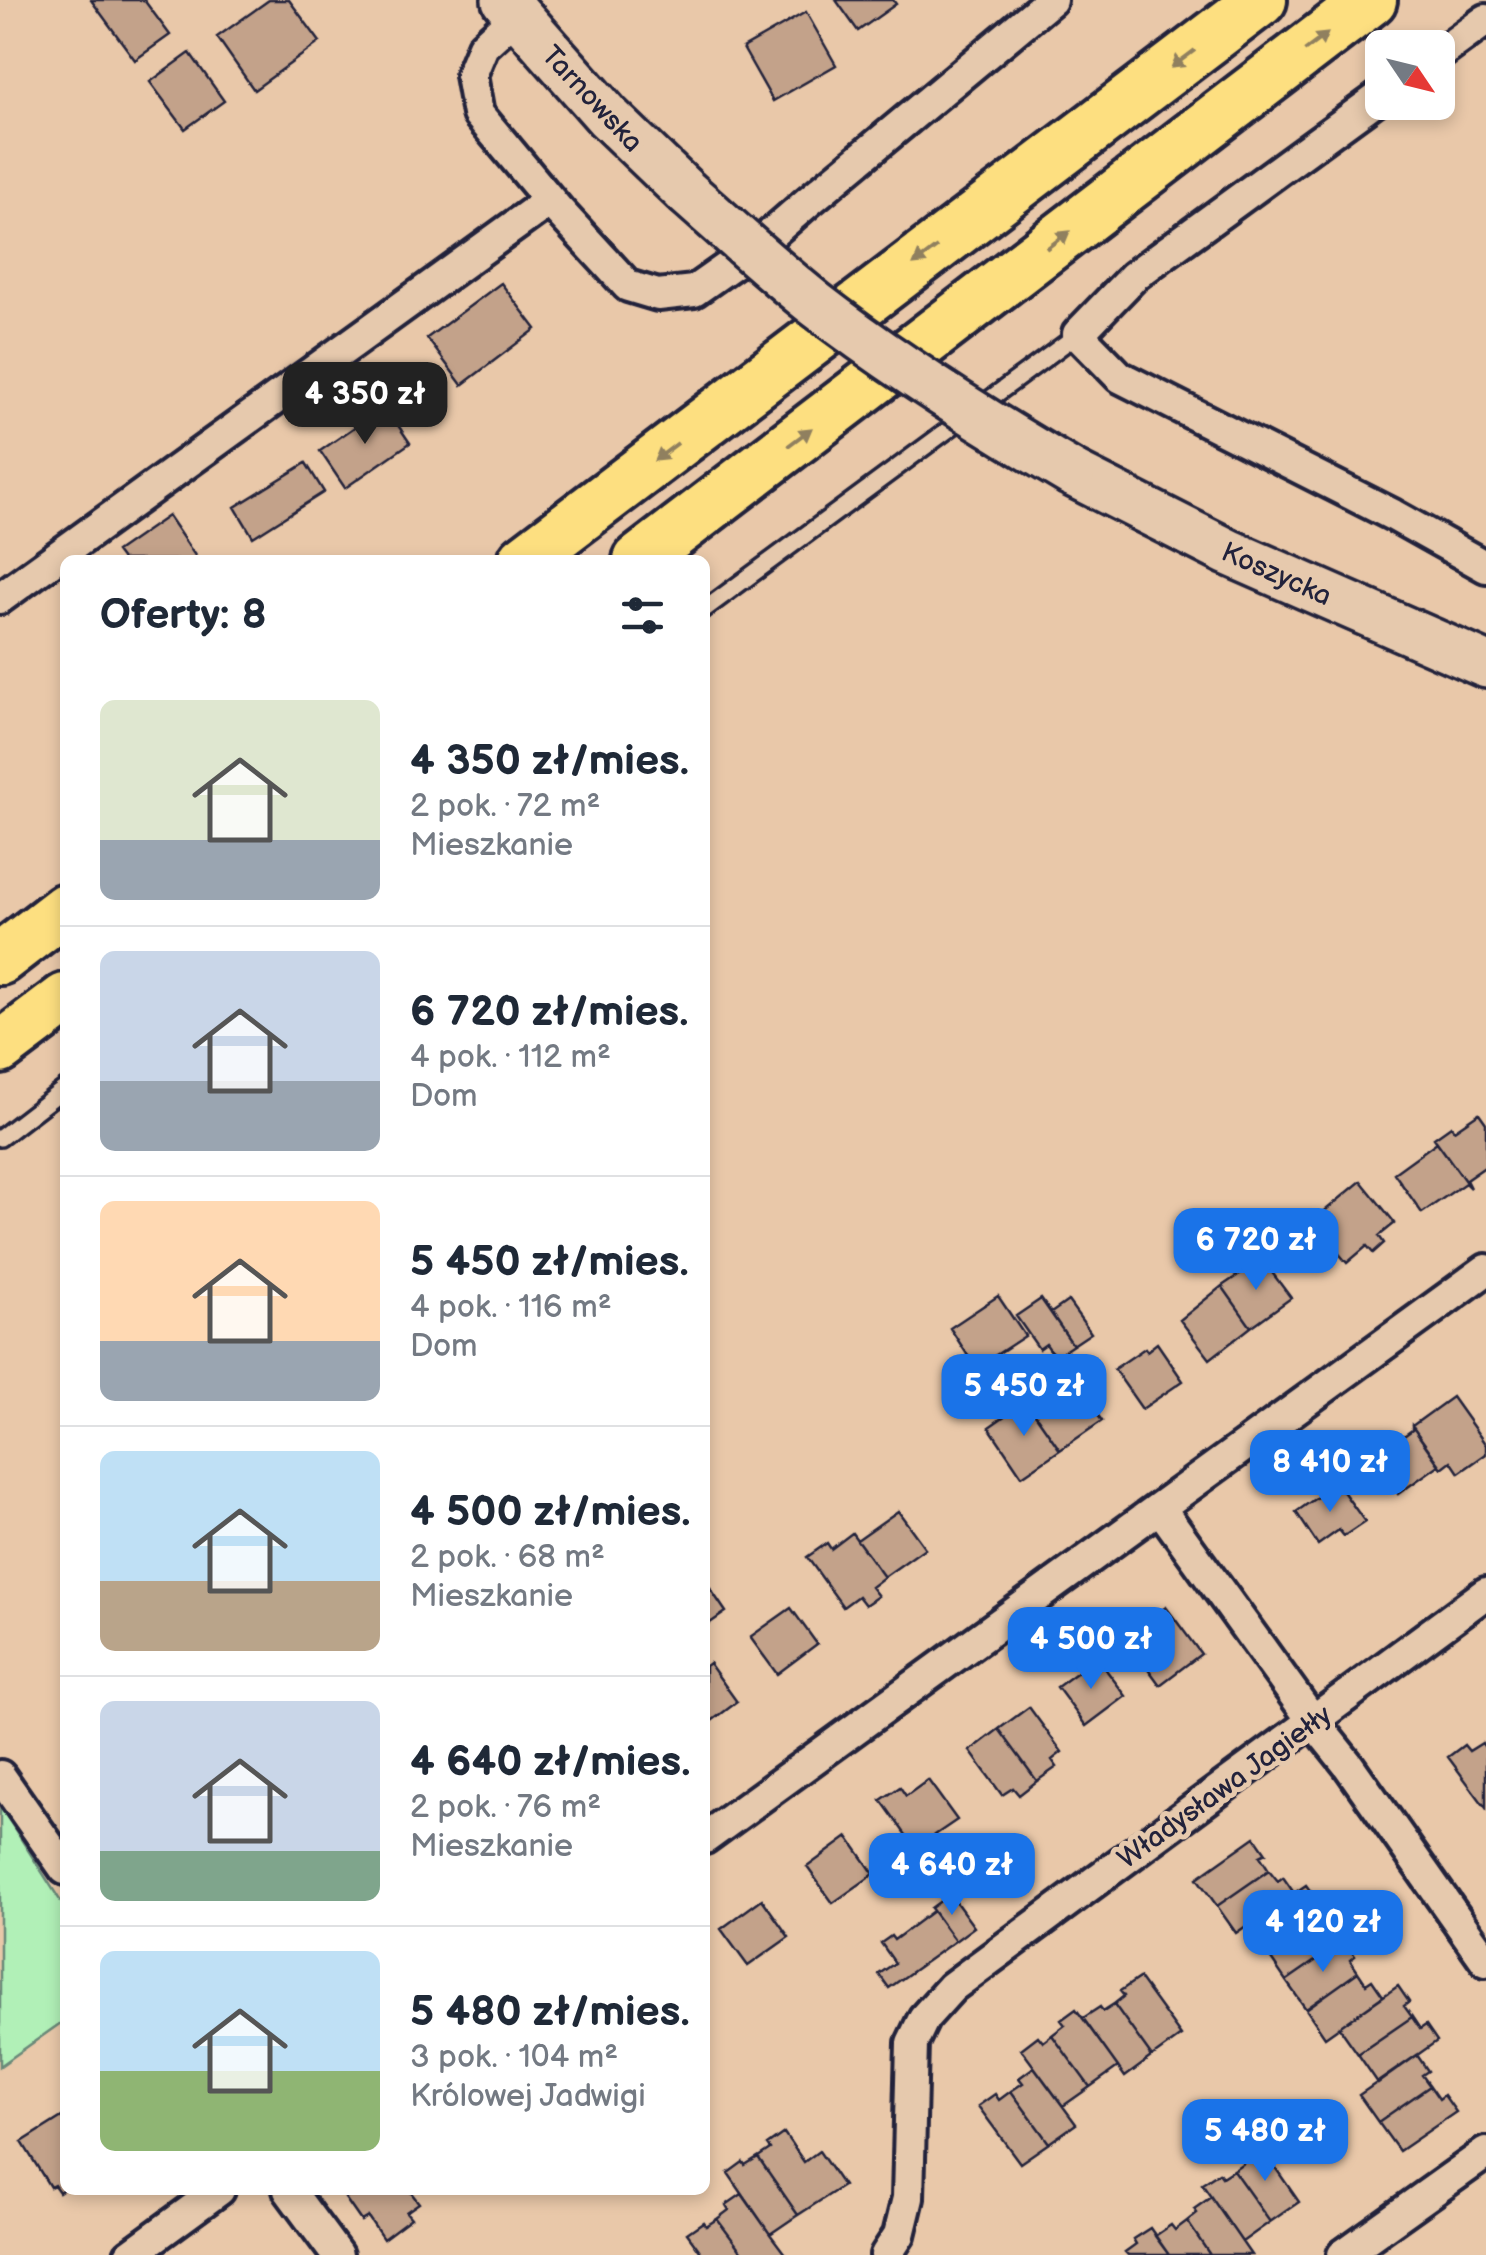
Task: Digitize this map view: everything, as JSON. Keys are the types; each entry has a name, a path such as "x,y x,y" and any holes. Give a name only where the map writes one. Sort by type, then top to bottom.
{"main road":[{"path":"531,555 1261,0"},
{"path":"646,555 1371,0"},
{"path":"0,958 60,913"},
{"path":"0,1048 60,1003"}],"street":[{"path":"510,7 483,46 472,75 478,114 628,286 658,295 694,291 755,248 1051,0"},
{"name":"Tarnowska","path":"510,7 607,116 686,192 814,303 963,407 1072,473"},
{"path":"1455,43 1486,20"},
{"path":"1365,107 1134,276 1078,334 1120,377 1393,514 1486,567"},
{"path":"0,598 550,200"},
{"name":"Koszycka","path":"1072,473 1228,552 1486,665"},
{"path":"710,1834 1486,1270"},
{"path":"1160,1508 1486,1961"},
{"name":"Władysława Jagiełły","path":"886,2255 900,2234 908,2198 912,2043 924,2018 952,1988 1486,1593"},
{"path":"0,1776 60,1863"},
{"path":"1342,2255 1486,2153"},
{"path":"130,2255 212,2195"},
{"path":"294,2195 338,2255"}],"lane":[{"path":"710,605 1078,334"},
{"path":"0,1138 60,1092"}],"green space":[{"path":"0,1806 60,1900 60,2024 0,2066"}],"building":[{"path":"91,0 144,0 170,35 135,60"},
{"path":"269,0 289,0 320,42 254,90 217,37"},
{"path":"836,0 893,0 896,4 858,31"},
{"path":"806,12 836,65 773,101 743,48"},
{"path":"190,53 224,101 185,129 150,82"},
{"path":"501,283 536,329 462,385 427,338"},
{"path":"385,406 410,443 345,488 320,451"},
{"path":"306,463 324,492 253,537 235,507"},
{"path":"168,516 195,555 118,555 116,552"},
{"path":"1479,1113 1486,1123 1486,1166 1466,1180 1470,1188 1434,1138"},
{"path":"1437,1142 1470,1188 1465,1183 1422,1213 1394,1173"},
{"path":"1361,1181 1395,1223 1379,1236 1384,1243 1373,1253 1367,1246 1347,1263 1336,1250 1322,1262 1298,1233"},
{"path":"1262,1259 1291,1298 1251,1327 1222,1286"},
{"path":"1222,1286 1251,1327 1210,1359 1180,1320"},
{"path":"998,1296 1025,1336 976,1368 950,1328"},
{"path":"1041,1299 1073,1345 1055,1357 1046,1344 1039,1349 1016,1316"},
{"path":"1068,1301 1091,1333 1073,1345 1051,1313"},
{"path":"1157,1343 1183,1381 1142,1409 1114,1369"},
{"path":"1055,1381 1064,1395 1077,1386 1102,1421 1060,1450 1026,1401"},
{"path":"1452,1397 1486,1445 1486,1454 1459,1473 1451,1461 1442,1468 1412,1426"},
{"path":"1026,1401 1060,1450 1022,1476 989,1427"},
{"path":"1412,1426 1439,1465 1398,1494 1371,1456 1412,1430"},
{"path":"1337,1483 1365,1522 1344,1536 1339,1530 1318,1545 1296,1512"},
{"path":"898,1511 925,1548 884,1577 857,1540"},
{"path":"852,1533 884,1577 871,1587 878,1596 865,1605 858,1596 843,1607 807,1557 827,1543 831,1549"},
{"path":"710,1588 726,1612 710,1623"},
{"path":"1166,1607 1201,1654 1160,1685 1125,1637"},
{"path":"791,1608 817,1644 777,1674 750,1637"},
{"path":"1097,1658 1126,1696 1086,1726 1057,1687"},
{"path":"710,1664 737,1702 710,1722"},
{"path":"1029,1707 1062,1752 1052,1760 1057,1767 1037,1781 999,1729"},
{"path":"999,1729 1037,1781 1019,1795 1013,1788 1002,1795 970,1751"},
{"path":"1482,1743 1486,1749 1486,1808 1448,1757 1464,1745 1469,1751"},
{"path":"928,1780 957,1820 935,1835 942,1844 918,1861 907,1845 911,1842 881,1800 900,1787 906,1796"},
{"path":"848,1837 874,1874 833,1903 807,1867"},
{"path":"1255,1837 1266,1853 1260,1856 1269,1870 1217,1906 1197,1878"},
{"path":"1269,1870 1278,1881 1283,1877 1294,1893 1236,1933 1217,1906"},
{"path":"1306,1885 1317,1900 1311,1904 1319,1916 1267,1953 1248,1925"},
{"path":"950,1894 974,1927 955,1941 931,1908"},
{"path":"762,1899 789,1937 748,1966 721,1929"},
{"path":"933,1911 955,1941 889,1988 879,1974 895,1963 881,1943 891,1936 894,1940"},
{"path":"1319,1916 1329,1930 1334,1926 1344,1941 1286,1981 1267,1953"},
{"path":"1344,1941 1355,1956 1350,1960 1358,1972 1306,2009 1286,1981"},
{"path":"1358,1972 1366,1984 1372,1980 1383,1996 1325,2037 1306,2009"},
{"path":"1139,1978 1181,2036 1152,2057 1114,2004 1124,1996 1120,1991"},
{"path":"1398,1986 1409,2002 1404,2006 1412,2017 1358,2054 1339,2027"},
{"path":"1114,2004 1152,2057 1125,2077 1083,2018 1100,2007 1103,2011"},
{"path":"1076,2009 1118,2067 1090,2087 1052,2035 1065,2025 1061,2020"},
{"path":"1412,2017 1420,2029 1426,2025 1437,2041 1378,2083 1358,2054"},
{"path":"1052,2035 1090,2087 1063,2106 1021,2049 1038,2036 1043,2042"},
{"path":"1417,2055 1428,2071 1422,2075 1430,2086 1378,2122 1359,2095"},
{"path":"1034,2067 1076,2124 1049,2143 1011,2091 1023,2083 1019,2078"},
{"path":"1430,2086 1439,2099 1444,2095 1456,2112 1399,2151 1378,2122"},
{"path":"1011,2091 1049,2143 1020,2163 978,2106 995,2094 999,2100"},
{"path":"60,2118 60,2191 54,2185 50,2187 22,2142"},
{"path":"784,2133 804,2162 819,2151 843,2186 798,2215 758,2157"},
{"path":"1259,2144 1299,2202 1270,2222 1233,2170 1243,2163 1240,2158"},
{"path":"758,2157 798,2215 770,2234 728,2173"},
{"path":"1233,2170 1270,2222 1242,2242 1202,2184 1219,2173 1222,2177"},
{"path":"742,2194 785,2254 744,2255 717,2219 729,2210 726,2205"},
{"path":"413,2195 419,2203 406,2212 411,2218 383,2239 368,2217 361,2221 345,2198"},
{"path":"1211,2197 1251,2255 1210,2255 1187,2221 1197,2213 1194,2209"},
{"path":"717,2219 744,2255 703,2255 687,2233 703,2222 706,2226"},
{"path":"1187,2221 1210,2255 1169,2255 1155,2236 1171,2225 1175,2230"},
{"path":"1150,2228 1169,2255 1128,2255 1125,2252 1136,2244 1133,2239"}]}
